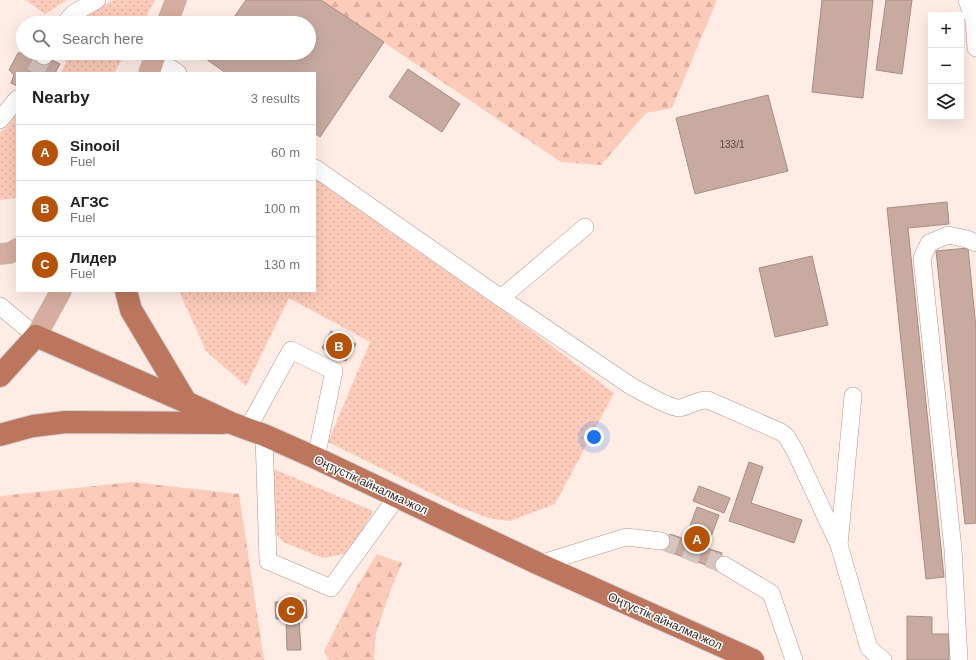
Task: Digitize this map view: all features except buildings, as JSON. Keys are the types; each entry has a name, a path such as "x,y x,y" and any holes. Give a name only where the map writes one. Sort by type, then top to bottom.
{"highway":[{"path":"126,292 131,310 186,402"},
{"path":"0,376 36,336"},
{"name":"Оңтүстік айналма жол","path":"36,336 316,458 539,564 753,660"},
{"path":"0,435 33,426 66,422 248,429"}],"main road":[{"path":"170,16 176,0"},
{"path":"0,254 10,253 16,250"},
{"path":"36,336 60,292"}],"street":[{"path":"72,16 98,0"},
{"path":"967,0 974,21 976,48"},
{"path":"153,61 176,72"},
{"path":"0,120 16,100"},
{"path":"316,169 501,298 631,386 679,408 703,400 708,400 781,432 795,451 839,545 869,648 883,660"},
{"path":"501,298 585,227"},
{"path":"959,660 953,549 922,258 929,243 948,235 967,238 976,243"},
{"path":"0,306 36,336"},
{"path":"316,458 334,371 291,350 248,429 268,561 331,588 397,497"},
{"path":"839,545 853,396"},
{"path":"539,564 626,537 661,541"},
{"path":"724,565 771,593 794,660"}],"green space":[{"path":"26,0 67,0 45,14"},
{"path":"115,0 155,0 147,16 85,16"},
{"path":"321,0 717,0 672,108 646,113 601,165 561,162"},
{"path":"65,60 122,60 115,72 62,72 66,63"},
{"path":"16,115 16,198 0,200 0,132 8,126"},
{"path":"316,180 536,334 614,393 555,504 510,521 488,518 455,505 328,442 370,342 289,298 246,386 206,351 179,292 316,292"},
{"path":"271,468 373,511 357,541 348,553 323,558 283,542 270,527"},
{"path":"132,482 239,494 264,660 0,660 0,496"},
{"path":"377,554 402,563 389,594 376,633 374,660 329,660 324,651 357,586"}],"tunnel":[{"path":"36,72 42,60"},
{"path":"661,541 724,565"}],"place":[{"name":"АГЗС","path":"339,346"},
{"name":"Sinooil","path":"697,539"},
{"name":"Лидер","path":"291,610"}]}
